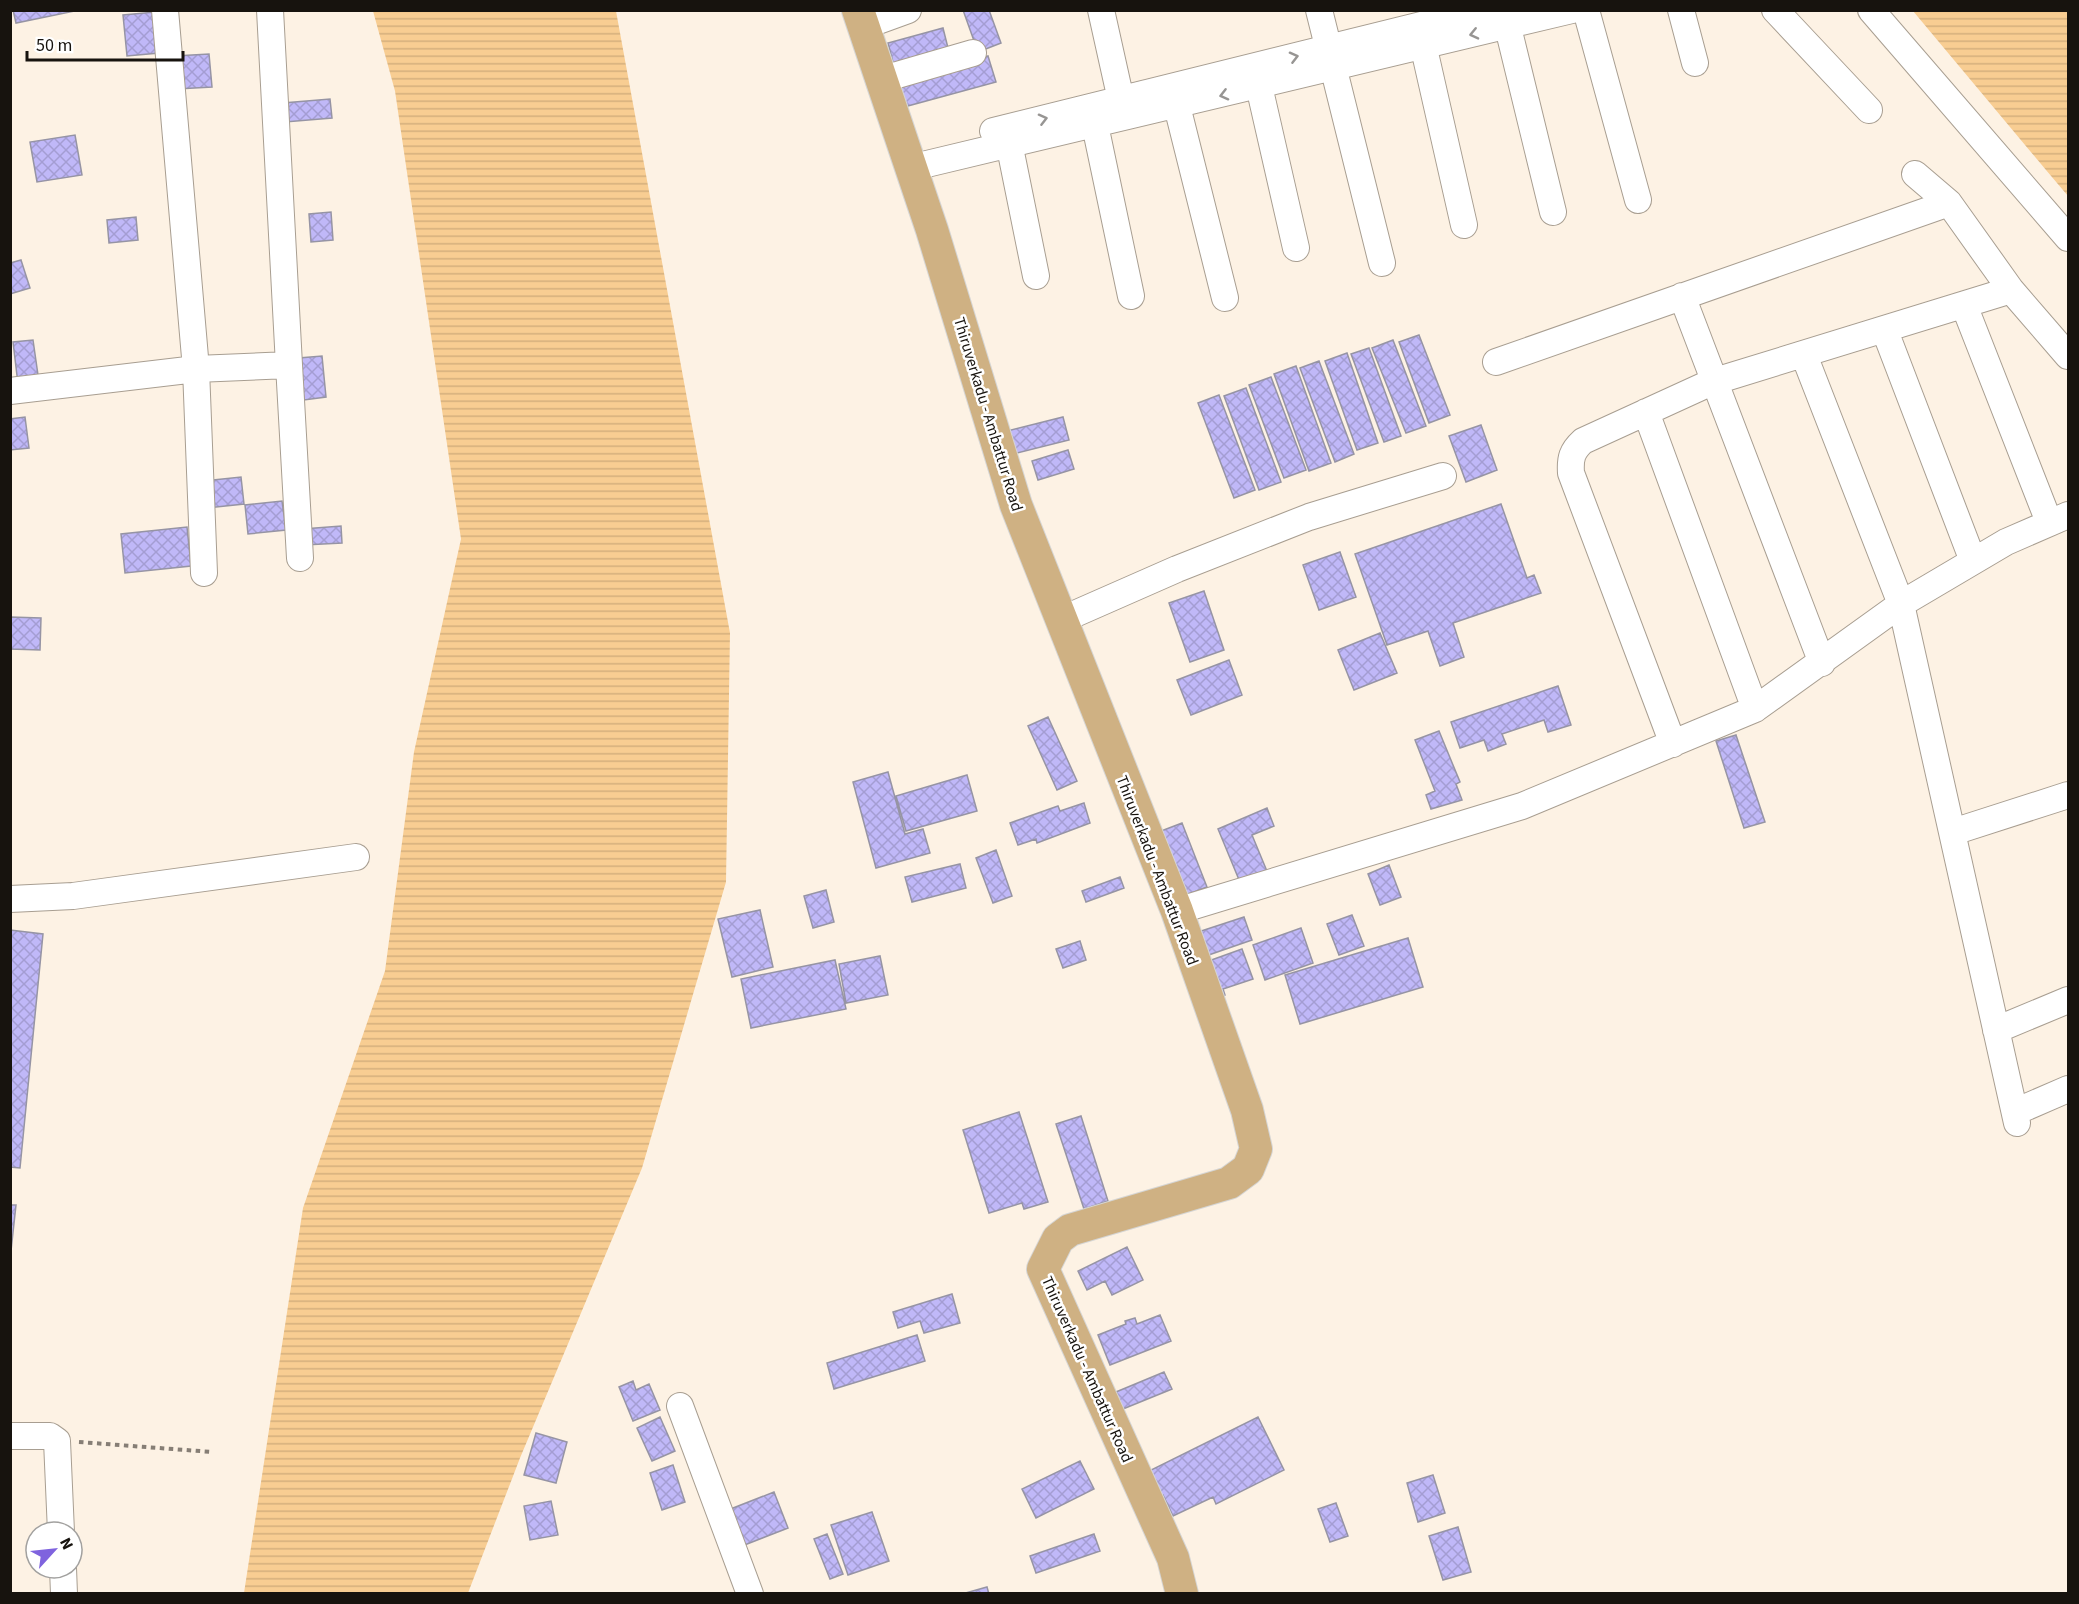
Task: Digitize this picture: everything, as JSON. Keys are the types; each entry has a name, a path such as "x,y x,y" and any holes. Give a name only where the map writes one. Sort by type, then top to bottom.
{"main road":[{"name":"Thiruverkadu - Ambattur Road","path":"861,18 1016,505 1177,911 1247,1110 1256,1149 1248,1169 1229,1183 1070,1230 1058,1239 1043,1269 1173,1558 1183,1593"}],"street":[{"path":"165,10 196,369 204,573"},
{"path":"270,10 300,558"},
{"path":"861,18 908,10"},
{"path":"1101,10 1122,100"},
{"path":"1319,10 1382,263"},
{"path":"908,160 1007,137 1122,100 1259,86 1330,58 1419,28 1482,10"},
{"path":"1419,28 1572,10"},
{"path":"1586,10 1638,200"},
{"path":"1681,10 1695,63"},
{"path":"1775,10 1869,111"},
{"path":"1871,10 2068,238"},
{"path":"1506,18 1553,212"},
{"path":"1419,28 1464,225"},
{"path":"880,80 973,53"},
{"path":"1007,137 1095,125 1175,96 1330,58"},
{"path":"1259,86 1296,248"},
{"path":"1175,96 1225,298"},
{"path":"1095,125 1131,296"},
{"path":"1007,137 1036,276"},
{"path":"1915,174 1949,203 2012,290 2068,356"},
{"path":"1496,362 1949,203"},
{"path":"1673,744 1571,473 1570,459 1575,447 1583,441 1712,382 1886,331 2012,290"},
{"path":"1682,296 1712,382 1822,663"},
{"path":"1177,911 1522,806 1755,709 1901,604 1973,561 2059,518 1964,305"},
{"path":"1886,331 1973,561"},
{"path":"1804,355 1901,604 2016,1118 2068,1089"},
{"path":"10,391 196,369 289,365"},
{"path":"1646,412 1755,709"},
{"path":"1061,620 1177,569 1309,517 1443,476"},
{"path":"1953,832 2068,795"},
{"path":"10,899 73,896 356,857"},
{"path":"1996,1030 2068,1000"},
{"path":"680,1406 750,1593"},
{"path":"10,1436 50,1436 57,1441 60,1520"}],"path":[{"path":"57,1441 212,1452"}],"shaded area":[{"path":"373,11 616,11 730,633 726,882 642,1168 520,1458 468,1593 244,1593 303,1208 385,971 414,752 461,539 395,91"},
{"path":"1913,11 2068,11 2068,196 2046,170"}],"building":[{"path":"13,10 75,10 75,11 16,23"},
{"path":"963,10 989,10 1001,43 978,52"},
{"path":"155,12 159,53 127,56 123,15"},
{"path":"943,28 950,56 895,70 888,43"},
{"path":"209,54 212,87 177,89 175,56"},
{"path":"988,56 996,82 904,107 896,81"},
{"path":"330,99 332,118 285,122 283,103"},
{"path":"75,135 82,175 37,182 30,142"},
{"path":"331,212 333,240 311,242 309,214"},
{"path":"136,217 138,240 109,243 107,220"},
{"path":"21,260 30,288 10,294 10,263"},
{"path":"1419,335 1450,415 1429,423 1399,342"},
{"path":"33,340 39,382 18,384 13,342"},
{"path":"1393,340 1426,426 1406,433 1372,348"},
{"path":"1369,348 1401,436 1384,442 1351,354"},
{"path":"1347,353 1378,443 1357,450 1325,361"},
{"path":"322,356 326,397 304,400 299,358"},
{"path":"1319,361 1354,454 1335,462 1300,368"},
{"path":"1296,366 1331,463 1309,471 1274,374"},
{"path":"1271,377 1306,470 1284,478 1249,385"},
{"path":"1246,388 1281,482 1259,490 1224,396"},
{"path":"1219,395 1255,490 1234,498 1198,403"},
{"path":"25,417 29,448 10,450 10,419"},
{"path":"1063,417 1069,440 1013,454 1007,431"},
{"path":"1481,425 1497,470 1466,482 1449,436"},
{"path":"1068,450 1074,469 1038,480 1032,461"},
{"path":"241,477 244,504 207,508 204,481"},
{"path":"282,501 286,530 248,534 245,505"},
{"path":"1501,504 1527,578 1534,575 1541,593 1453,623 1464,657 1440,666 1428,631 1387,645 1355,554"},
{"path":"341,526 342,543 304,545 303,529"},
{"path":"187,527 191,566 125,573 121,534"},
{"path":"1340,552 1356,597 1319,610 1303,565"},
{"path":"1204,591 1224,650 1190,662 1169,603"},
{"path":"10,617 41,618 40,650 10,649"},
{"path":"1380,633 1397,673 1354,690 1338,650"},
{"path":"1229,660 1242,695 1191,715 1177,680"},
{"path":"1558,686 1571,725 1548,732 1544,720 1502,734 1506,744 1488,751 1484,740 1460,748 1451,722"},
{"path":"1048,717 1077,781 1057,790 1028,726"},
{"path":"1439,731 1460,782 1456,784 1462,800 1431,809 1426,795 1435,791 1415,740"},
{"path":"1736,735 1765,822 1744,828 1716,741"},
{"path":"888,772 905,834 923,829 930,853 876,868 853,782"},
{"path":"967,775 977,811 906,831 896,796"},
{"path":"1084,803 1090,823 1037,843 1036,839 1018,845 1010,823 1058,806 1060,811"},
{"path":"1267,808 1274,826 1252,835 1269,876 1242,887 1218,829"},
{"path":"1182,823 1207,887 1181,897 1156,833"},
{"path":"996,850 1012,896 993,903 976,858"},
{"path":"960,864 966,888 912,902 905,877"},
{"path":"1389,865 1401,897 1380,905 1368,874"},
{"path":"1120,877 1124,888 1086,902 1082,891"},
{"path":"826,890 834,922 813,928 804,896"},
{"path":"760,910 773,967 732,977 718,919"},
{"path":"1352,915 1364,946 1339,955 1327,924"},
{"path":"1244,917 1252,940 1200,958 1192,934"},
{"path":"1301,928 1313,963 1265,980 1253,945"},
{"path":"10,930 43,934 20,1168 10,1167"},
{"path":"1408,938 1423,987 1300,1024 1285,975"},
{"path":"1080,941 1086,960 1063,968 1056,949"},
{"path":"1242,949 1253,979 1223,989 1225,995 1215,999 1203,963"},
{"path":"880,956 888,995 846,1003 839,964"},
{"path":"835,960 846,1009 751,1028 741,979"},
{"path":"1019,1112 1048,1202 1024,1209 1022,1203 989,1213 963,1130"},
{"path":"1081,1116 1108,1201 1084,1209 1056,1124"},
{"path":"10,1205 16,1205 10,1260"},
{"path":"1127,1247 1143,1280 1112,1295 1105,1281 1087,1290 1078,1271"},
{"path":"952,1294 960,1323 924,1333 920,1321 898,1328 893,1312"},
{"path":"1160,1315 1171,1341 1110,1365 1098,1335 1126,1324 1125,1321 1135,1318 1137,1324"},
{"path":"917,1335 925,1361 834,1389 827,1363"},
{"path":"1164,1372 1172,1389 1123,1409 1116,1392"},
{"path":"633,1381 636,1390 649,1384 660,1410 633,1421 619,1387"},
{"path":"660,1417 675,1451 652,1461 637,1428"},
{"path":"1258,1417 1284,1470 1216,1504 1213,1497 1173,1516 1163,1495 1157,1498 1145,1473"},
{"path":"536,1433 567,1442 556,1483 524,1475"},
{"path":"1080,1461 1094,1489 1036,1518 1022,1489"},
{"path":"673,1465 685,1502 662,1510 650,1473"},
{"path":"1433,1475 1445,1513 1418,1522 1407,1483"},
{"path":"774,1492 788,1528 742,1546 728,1510"},
{"path":"551,1501 558,1535 530,1540 524,1506"},
{"path":"1336,1503 1348,1536 1330,1542 1318,1509"},
{"path":"872,1512 889,1561 848,1575 831,1525"},
{"path":"1458,1527 1471,1572 1443,1580 1429,1536"},
{"path":"827,1534 843,1574 830,1579 814,1539"},
{"path":"1094,1534 1100,1551 1036,1573 1030,1556"},
{"path":"987,1587 989,1594 962,1594"}]}
